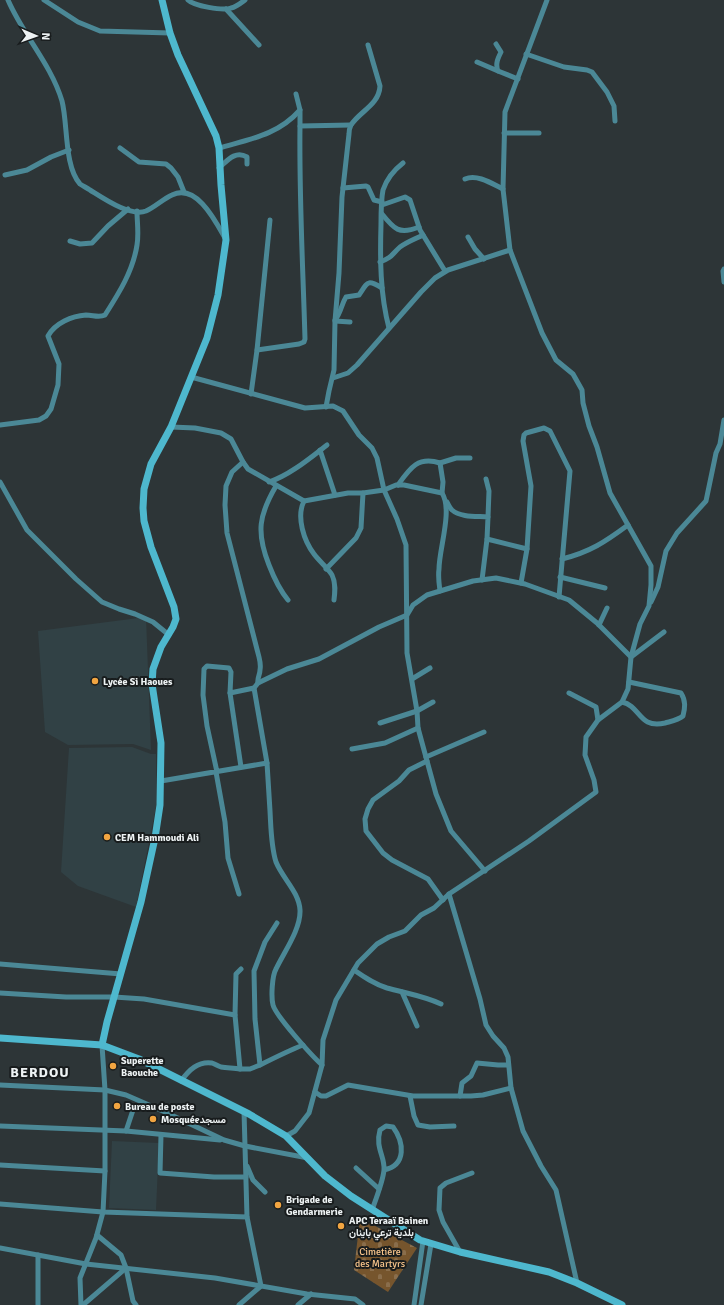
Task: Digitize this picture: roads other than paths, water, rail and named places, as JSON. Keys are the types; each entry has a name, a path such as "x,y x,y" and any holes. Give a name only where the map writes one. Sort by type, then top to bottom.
{"main road":[{"path":"102,1045 141,902 155,838 160,805 161,743 152,684 153,669 161,647 169,635 176,619 174,607 151,547 144,521 144,489 151,464 170,426 207,338 218,295 226,240 219,168 219,148 213,130 178,55 170,33 162,0"},
{"path":"0,1038 102,1045 139,1059 244,1112 286,1136 330,1180 351,1196 427,1243 550,1272 577,1283 622,1305"}],"street":[{"path":"8,0 14,14 34,44 49,71 62,102 69,150 73,167 80,184 112,204 137,211 145,211 173,194 184,192 196,197 213,217 226,240"},
{"path":"44,0 78,22 100,31 170,33"},
{"path":"188,0 191,3 203,6 226,9 231,9 245,0"},
{"path":"547,0 505,112 503,189 510,250 542,333 556,360 573,374 582,390 583,403 589,426 597,447 610,493 639,542 651,566 649,606"},
{"path":"226,9 259,45"},
{"path":"496,44 501,52 496,63 498,71"},
{"path":"326,407 334,370 335,321 343,188 349,134 351,125 372,104 380,91 380,86 368,45"},
{"path":"526,54 564,67 592,72 607,92 614,106 615,121"},
{"path":"477,62 518,79"},
{"path":"257,350 299,344 304,342 305,339 303,242 300,219 300,110 296,94"},
{"path":"219,148 259,137 278,129 292,120 300,110"},
{"path":"300,126 351,125"},
{"path":"504,133 539,133"},
{"path":"120,148 139,162 166,164 178,177 184,192"},
{"path":"5,176 27,170 51,157 69,150"},
{"path":"219,168 235,155 244,155 247,157 247,164"},
{"path":"389,328 382,288 380,262 383,190 391,172 402,162"},
{"path":"464,179 470,177 479,178 503,189"},
{"path":"343,188 366,186 368,187 374,200 382,204 405,197 410,200 419,227 445,271"},
{"path":"70,241 80,244 92,243 108,226 128,209"},
{"path":"0,425 39,420 46,416 51,409 58,385 59,364 48,336 52,329 60,323 87,315 105,315 122,288 135,258 138,243 137,211"},
{"path":"382,214 396,229 402,231 419,227"},
{"path":"251,394 270,220"},
{"path":"380,262 389,259 399,248 423,235"},
{"path":"468,237 475,250 484,258"},
{"path":"333,378 348,373 357,365 435,278 445,271 510,250"},
{"path":"724,269 724,282"},
{"path":"335,321 346,297 359,295 368,283 372,282 382,288"},
{"path":"335,321 350,322"},
{"path":"191,377 305,408 333,406 343,411 359,435 372,448 377,458 384,490 397,519 406,545 407,653 417,710 418,728 426,759 436,794 451,831 485,871"},
{"path":"286,1136 295,1131 309,1113 322,1066 323,1040 336,1000 358,963 377,944 404,930 421,915 434,908 449,894 485,871 596,792 594,780 585,755 586,737 598,720 622,702 628,690 631,657 640,624 658,587 666,551 677,533 706,501 716,453 720,444 724,420"},
{"path":"170,426 195,428 221,433 232,439 248,469 304,501 348,493 384,490 398,485 442,493"},
{"path":"521,583 527,549 530,486 523,440 526,433 544,428 550,431 570,471 559,597"},
{"path":"269,482 284,475 327,445"},
{"path":"320,450 335,495"},
{"path":"398,485 410,468 421,462 429,460 440,463 456,458 470,458"},
{"path":"243,462 232,472 226,486 225,505 227,533 260,661 260,673 257,679 258,683"},
{"path":"440,463 442,493 452,510 458,514 467,516 488,517"},
{"path":"482,580 488,517 489,491 486,479"},
{"path":"0,482 28,530 102,602 153,622 169,635"},
{"path":"276,486 266,504 262,517 260,534 263,549 275,582 288,600"},
{"path":"326,569 356,538 361,528 362,492"},
{"path":"440,591 438,569 445,526 445,499"},
{"path":"304,501 300,514 302,528 313,553 332,574 335,586 334,600"},
{"path":"562,560 601,544 628,525"},
{"path":"487,539 527,549"},
{"path":"230,693 254,688 258,683 319,659 379,627 407,615 413,605 427,595 473,581 496,578 521,583 569,600 599,625 631,657"},
{"path":"560,578 605,588"},
{"path":"599,625 607,608"},
{"path":"631,657 664,632"},
{"path":"239,894 228,858 225,822 207,726 203,695 205,667 229,668 231,672 230,693 242,767"},
{"path":"412,679 430,668"},
{"path":"622,702 632,708 642,718 651,724 662,724 680,719 684,716 684,698 681,693 629,682"},
{"path":"254,688 267,763 271,837 277,862 299,901 300,912 286,952 275,970 273,983 273,1004 277,1013 322,1066"},
{"path":"568,693 596,707 598,720"},
{"path":"380,723 417,710 433,702"},
{"path":"352,749 385,743 418,728"},
{"path":"443,900 428,878 392,860 383,853 366,831 368,809 373,800 399,781 409,770 426,759 484,732"},
{"path":"161,781 267,763"},
{"path":"449,894 480,999 486,1025 493,1036 504,1048 508,1058 511,1088 523,1131 540,1166 556,1190 577,1283"},
{"path":"260,1064 255,1019 254,971 265,942 277,923"},
{"path":"0,964 121,974"},
{"path":"240,1069 235,1015 236,974 241,969"},
{"path":"354,970 373,982 402,992 431,999 441,1004"},
{"path":"402,992 417,1026"},
{"path":"0,993 66,997 114,997 144,999 235,1015"},
{"path":"82,1305 80,1278 97,1235 103,1212 105,1171 105,1090 102,1045"},
{"path":"181,1080 194,1066 204,1063 213,1063 221,1067 250,1069 282,1053 303,1045"},
{"path":"460,1096 462,1083 471,1076 477,1063 498,1066 508,1065"},
{"path":"0,1085 105,1090 132,1097 224,1140 245,1146 308,1158"},
{"path":"315,1092 322,1096 326,1096 348,1085 410,1096 460,1096 483,1095 511,1088"},
{"path":"410,1096 414,1116 418,1124 430,1127 454,1126"},
{"path":"126,1131 134,1107"},
{"path":"244,1112 247,1217 261,1286"},
{"path":"0,1126 126,1131 224,1140"},
{"path":"372,1210 384,1170 378,1146 378,1137 380,1130 386,1126 393,1127 399,1135 402,1146 401,1154 396,1163 390,1168 384,1170"},
{"path":"161,1135 160,1173 214,1177 246,1177"},
{"path":"245,1163 253,1180 265,1192"},
{"path":"0,1165 105,1171"},
{"path":"356,1168 379,1188"},
{"path":"460,1252 443,1222 439,1210 440,1188 446,1183 472,1173"},
{"path":"0,1204 103,1212 247,1217"},
{"path":"97,1235 121,1255 126,1268 133,1301 136,1305"},
{"path":"414,1305 427,1243"},
{"path":"421,1305 427,1243"},
{"path":"0,1248 86,1264 215,1278 311,1294 355,1299 363,1305"},
{"path":"38,1255 38,1305"},
{"path":"82,1305 126,1268"},
{"path":"239,1305 261,1286"},
{"path":"298,1305 311,1294"}],"place":[{"name":"Lycée Si Haoues","path":"95,681"},
{"name":"CEM Hammoudi Ali","path":"107,837"},
{"name":"Superette Baouche","path":"113,1066"},
{"name":"Bureau de poste","path":"117,1106"},
{"name":"Mosquéeمسجد","path":"153,1119"},
{"name":"Brigade de Gendarmerie","path":"278,1205"},
{"name":"APC Teraaï Bainen بلدية ترعي باينان","path":"341,1226"}],"district":[{"name":"BERDOU","path":"40,1072"}],"park label":[{"name":"Cimetière des Martyrs","path":"380,1256"}]}
